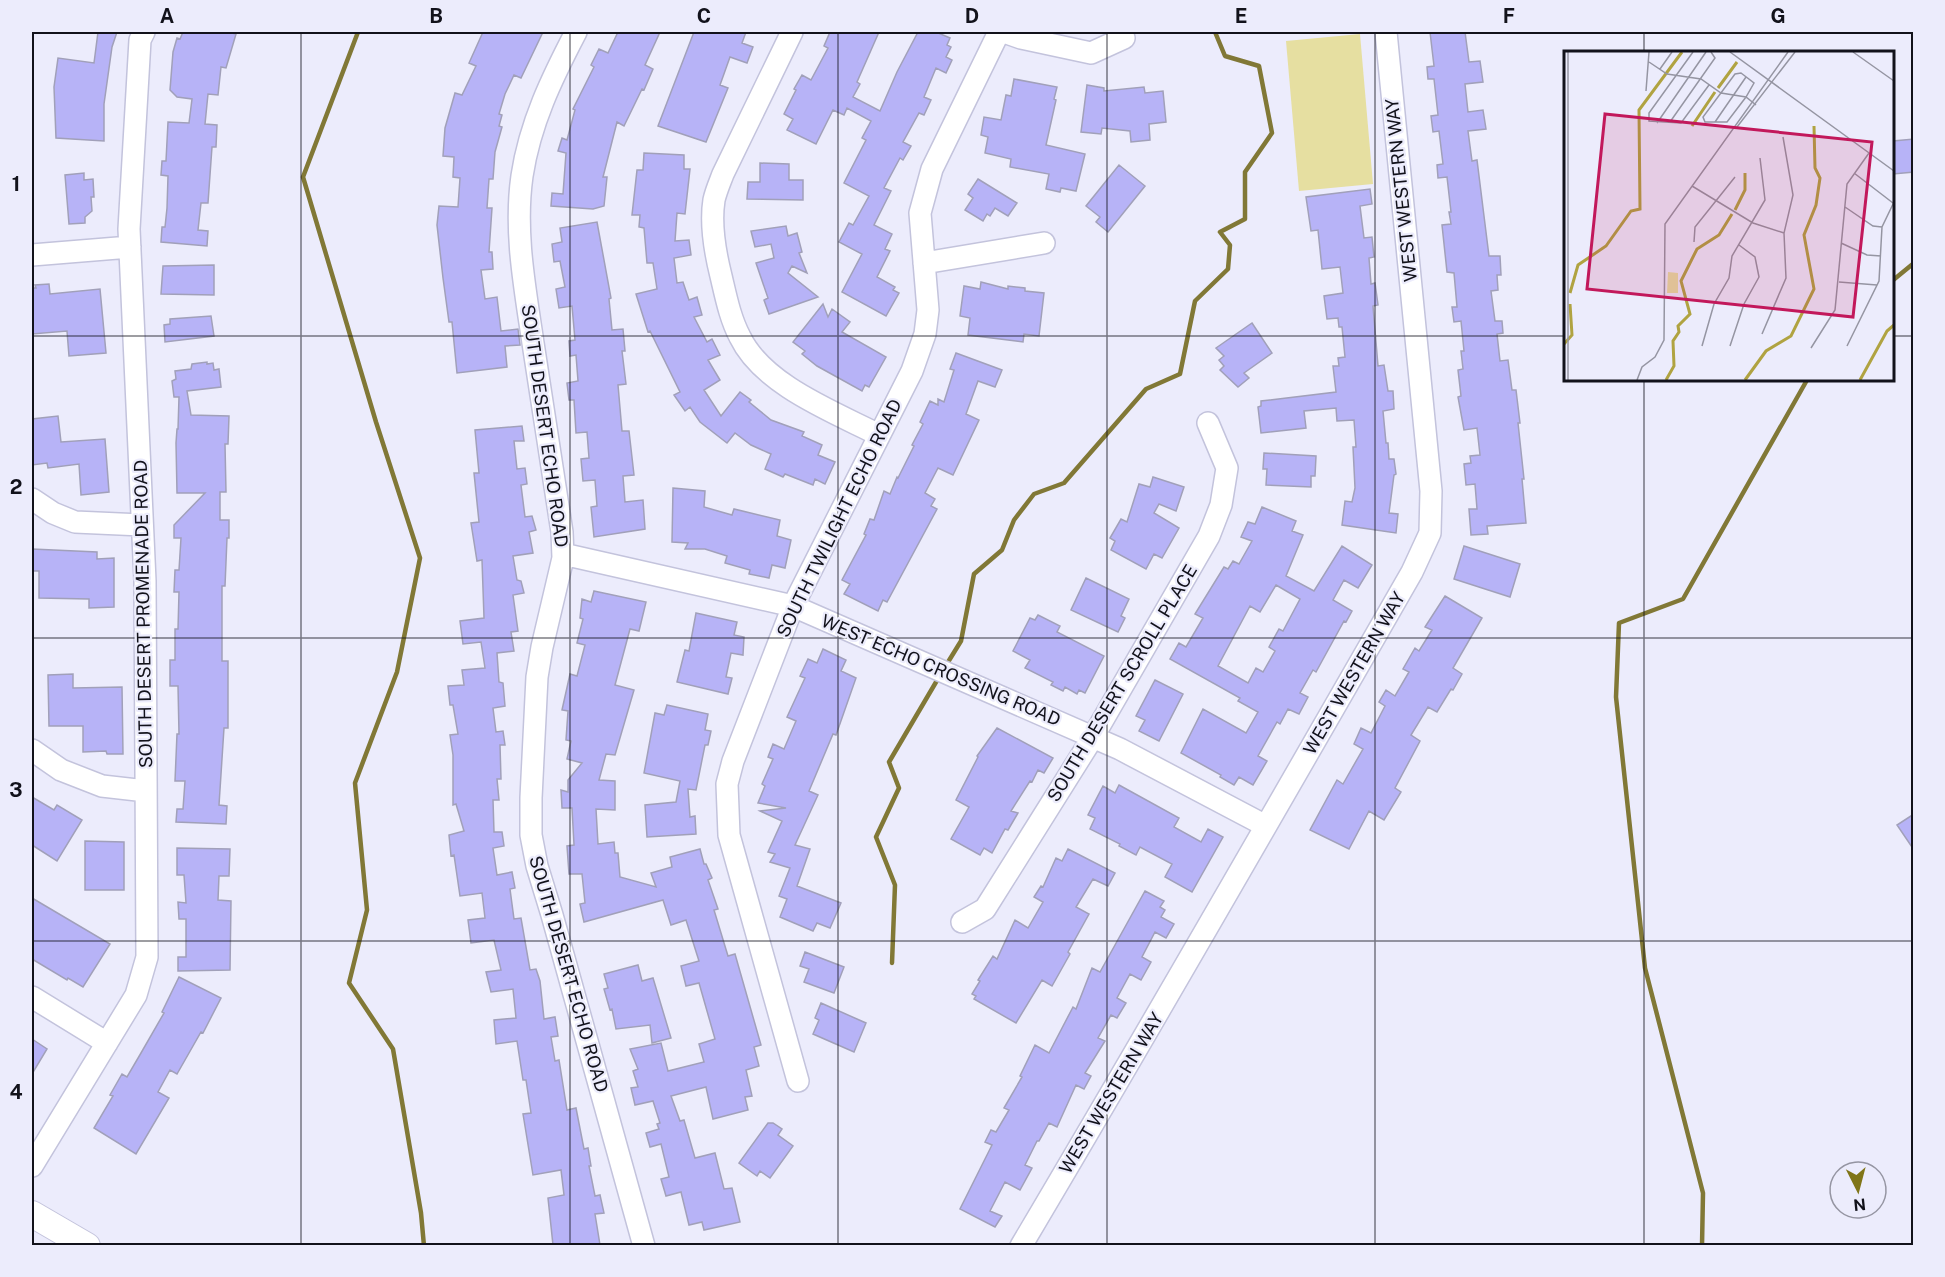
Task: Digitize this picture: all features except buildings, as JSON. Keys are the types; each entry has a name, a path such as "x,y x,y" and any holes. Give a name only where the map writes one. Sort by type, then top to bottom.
{"main road":[{"path":"32,1214 87,1245"}],"street":[{"name":"SOUTH DESERT PROMENADE ROAD","path":"32,1167 136,995 147,957 145,581 129,229 140,40 144,32"},
{"name":"SOUTH DESERT ECHO ROAD","path":"576,32 550,82 535,119 522,178 519,235 525,290 562,532 563,554 560,577 537,676 531,835 537,866 556,926 644,1245"},
{"path":"792,32 723,174 714,198 712,220 717,259 731,318 741,340 757,361 783,385 879,435"},
{"name":"SOUTH TWILIGHT ECHO ROAD","path":"798,1081 729,835 727,784 733,761 793,606 912,372 925,334 928,310 920,213 932,169 999,32"},
{"path":"1004,32 1021,38 1091,53 1124,38"},
{"name":"WEST WESTERN WAY","path":"1021,1245 1162,1008 1412,572 1430,533 1431,492 1386,32"},
{"path":"924,263 1044,243"},
{"path":"32,255 130,247"},
{"name":"SOUTH DESERT SCROLL PLACE","path":"962,922 985,909 1093,737 1209,536 1221,505 1227,468 1208,423"},
{"path":"32,499 53,513 75,522 142,525"},
{"name":"WEST ECHO CROSSING ROAD","path":"563,554 793,606 1120,749 1266,826"},
{"path":"32,750 61,770 102,786 146,790"},
{"path":"32,997 107,1043"}],"shaded area":[{"path":"1360,34 1373,184 1299,191 1286,41"}],"waterway":[{"path":"358,32 303,177 376,422 420,558 397,672 355,783 367,910 349,983 393,1049 421,1213 424,1246"},
{"path":"945,667 961,641 974,574 1002,550 1014,520 1034,494 1064,483 1146,389 1180,374 1195,301 1228,269 1230,245 1220,232 1245,219 1245,172 1272,133 1259,66 1225,56 1215,32"},
{"path":"1894,279 1914,263"},
{"path":"1702,1246 1703,1193 1645,968 1616,697 1619,623 1683,599 1806,381"},
{"path":"892,963 895,885 876,837 899,788 889,762 939,677"}]}
